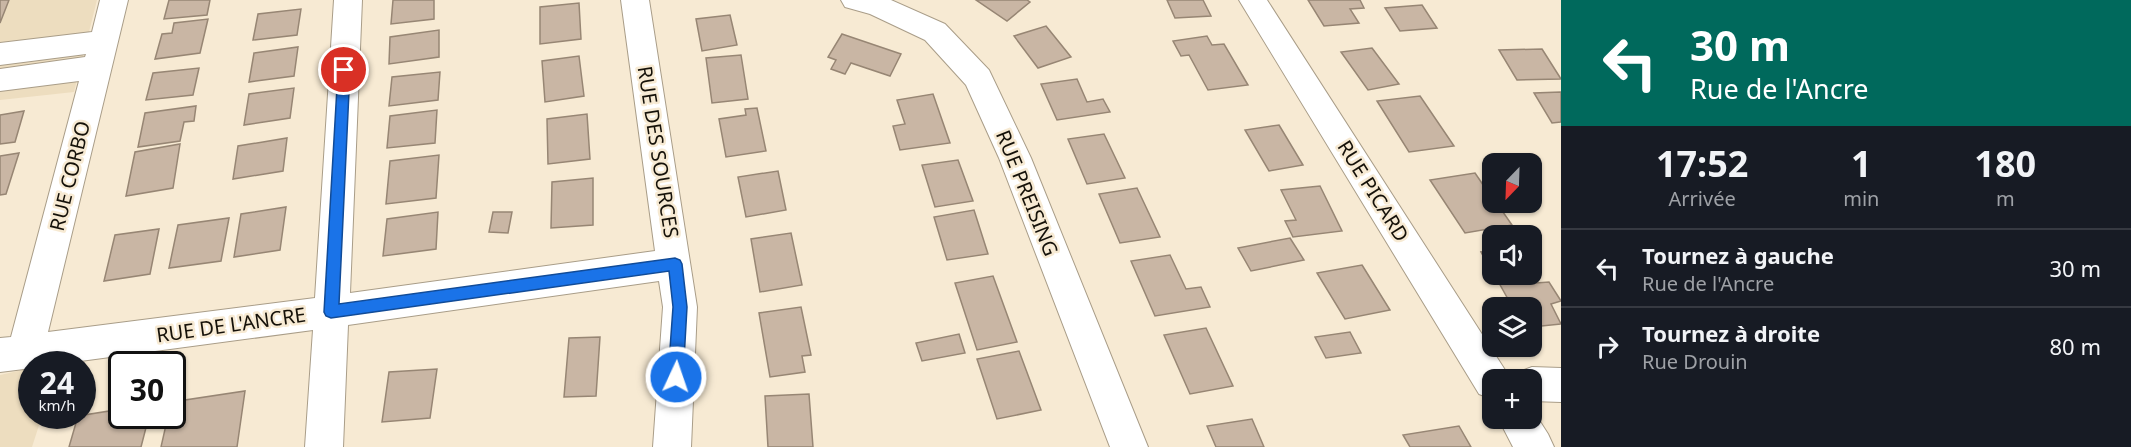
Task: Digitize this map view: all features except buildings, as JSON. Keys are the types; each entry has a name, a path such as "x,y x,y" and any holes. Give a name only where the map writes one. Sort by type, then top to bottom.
{"street":[{"name":"RUE CORBO","path":"13,353 101,54 114,0"},
{"path":"324,447 348,0"},
{"name":"RUE DES SOURCES","path":"635,0 680,307 672,447"},
{"name":"RUE PREISING","path":"855,0 878,6 935,32 978,78 1015,158 1130,447"},
{"name":"RUE PICARD","path":"1253,0 1484,369"},
{"path":"0,54 101,54"},
{"path":"0,80 101,54"},
{"name":"RUE DE L'ANCRE","path":"13,353 675,264"},
{"path":"1542,384 1561,385"},
{"path":"1523,429 1535,447"}],"shaded area":[{"path":"0,0 97,0 74,92 0,100"},
{"path":"18,371 18,429 38,429 32,447 0,447 0,375"}],"route":[{"path":"344,70 331,312 675,264 680,307 676,377"}]}
